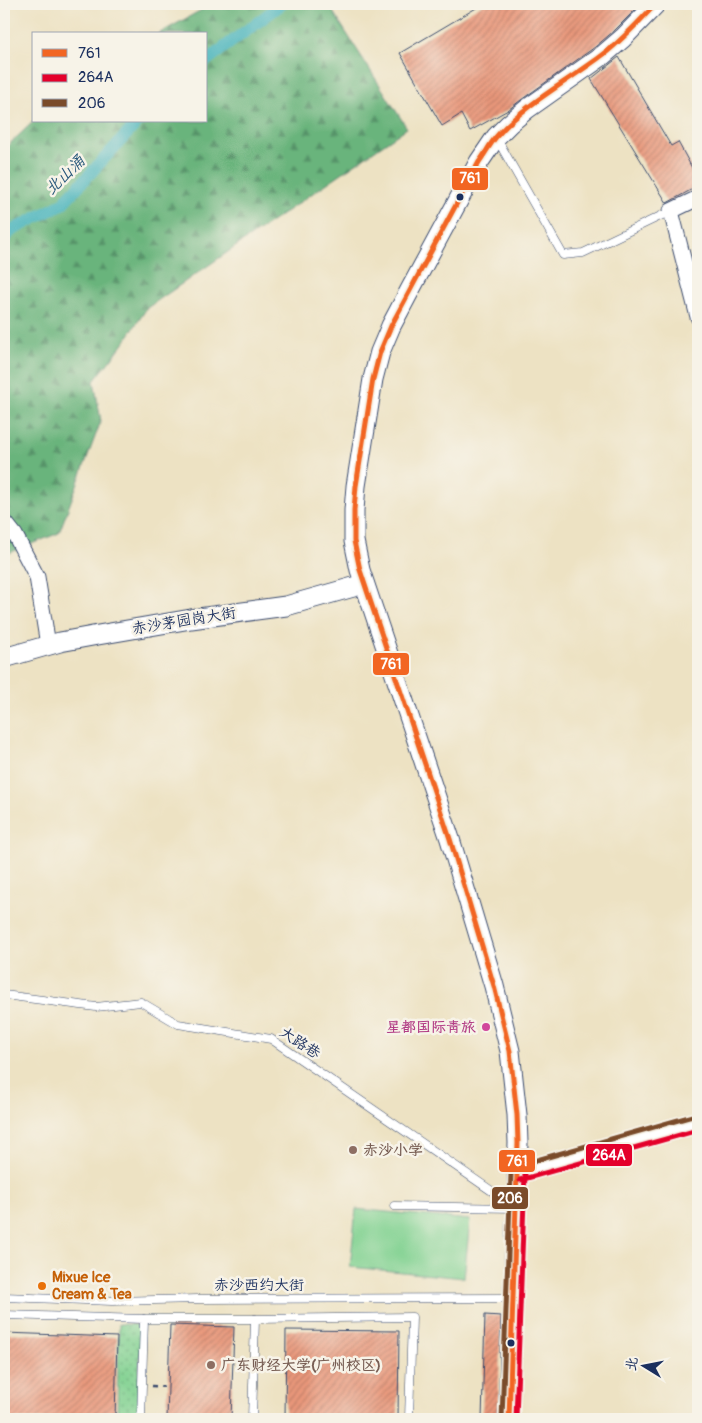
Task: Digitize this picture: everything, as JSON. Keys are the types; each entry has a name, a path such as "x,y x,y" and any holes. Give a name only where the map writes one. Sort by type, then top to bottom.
{"street":[{"path":"509,1419 518,1173 518,1134 514,1084 506,1036 494,986 450,839 360,570 354,540 356,486 366,418 380,352 391,326 442,228 479,162 496,138 509,124 602,56 623,38 656,4"},
{"path":"698,198 671,211 698,317"},
{"path":"4,520 15,535 37,577 48,645"},
{"name":"赤沙茅园岗大街","path":"4,658 48,645 98,635 191,619 286,606 364,584"},
{"path":"518,1173 698,1122"}],"lane":[{"path":"496,138 563,255 583,253 671,211"},
{"name":"大路巷","path":"4,995 96,1007 141,1002 178,1024 271,1038 517,1208"},
{"path":"394,1206 517,1208"},
{"name":"赤沙西约大街","path":"4,1297 112,1301 514,1298"},
{"path":"4,1316 144,1319 412,1317 409,1419"},
{"path":"252,1419 255,1318"},
{"path":"141,1419 144,1319"}],"path":[{"path":"143,1386 168,1387"}],"green space":[{"path":"212,4 328,4 407,128 147,308 123,344 94,381 101,421 59,533 4,555 4,149 33,122 208,122 208,32 162,32"},
{"path":"356,1209 470,1220 464,1278 350,1267"},
{"path":"119,1324 141,1325 138,1419 117,1419"}],"building":[{"path":"483,4 641,4 595,47 508,110 470,131 461,114 442,126 400,53"},
{"path":"619,57 671,146 678,142 698,179 698,186 667,203 591,79"},
{"path":"485,1315 501,1316 498,1419 482,1419"},
{"path":"170,1325 234,1327 231,1419 167,1419"},
{"path":"286,1330 399,1331 398,1419 285,1419"},
{"path":"4,1333 117,1337 115,1419 4,1419"}],"waterway":[{"name":"北山涌","path":"208,60 282,4"},
{"name":"北山涌","path":"4,239 11,231 62,204 138,122"}],"transit line":[{"name":"761","path":"509,1419 518,1143 510,1051 494,986 450,839 360,570 354,541 356,486 373,379 380,352 391,326 479,162 496,137 519,115 608,51 656,4"},
{"name":"206","path":"502,1419 512,1169 516,1166 696,1115"},
{"name":"264A","path":"520,1180 698,1130"},
{"name":"264A","path":"516,1419 525,1173"}],"place":[{"name":"星都国际青旅","path":"486,1027"},
{"name":"赤沙小学","path":"353,1150"},
{"name":"Mixue Ice Cream & Tea","path":"42,1286"},
{"name":"广东财经大学(广州校区)","path":"211,1365"}]}
